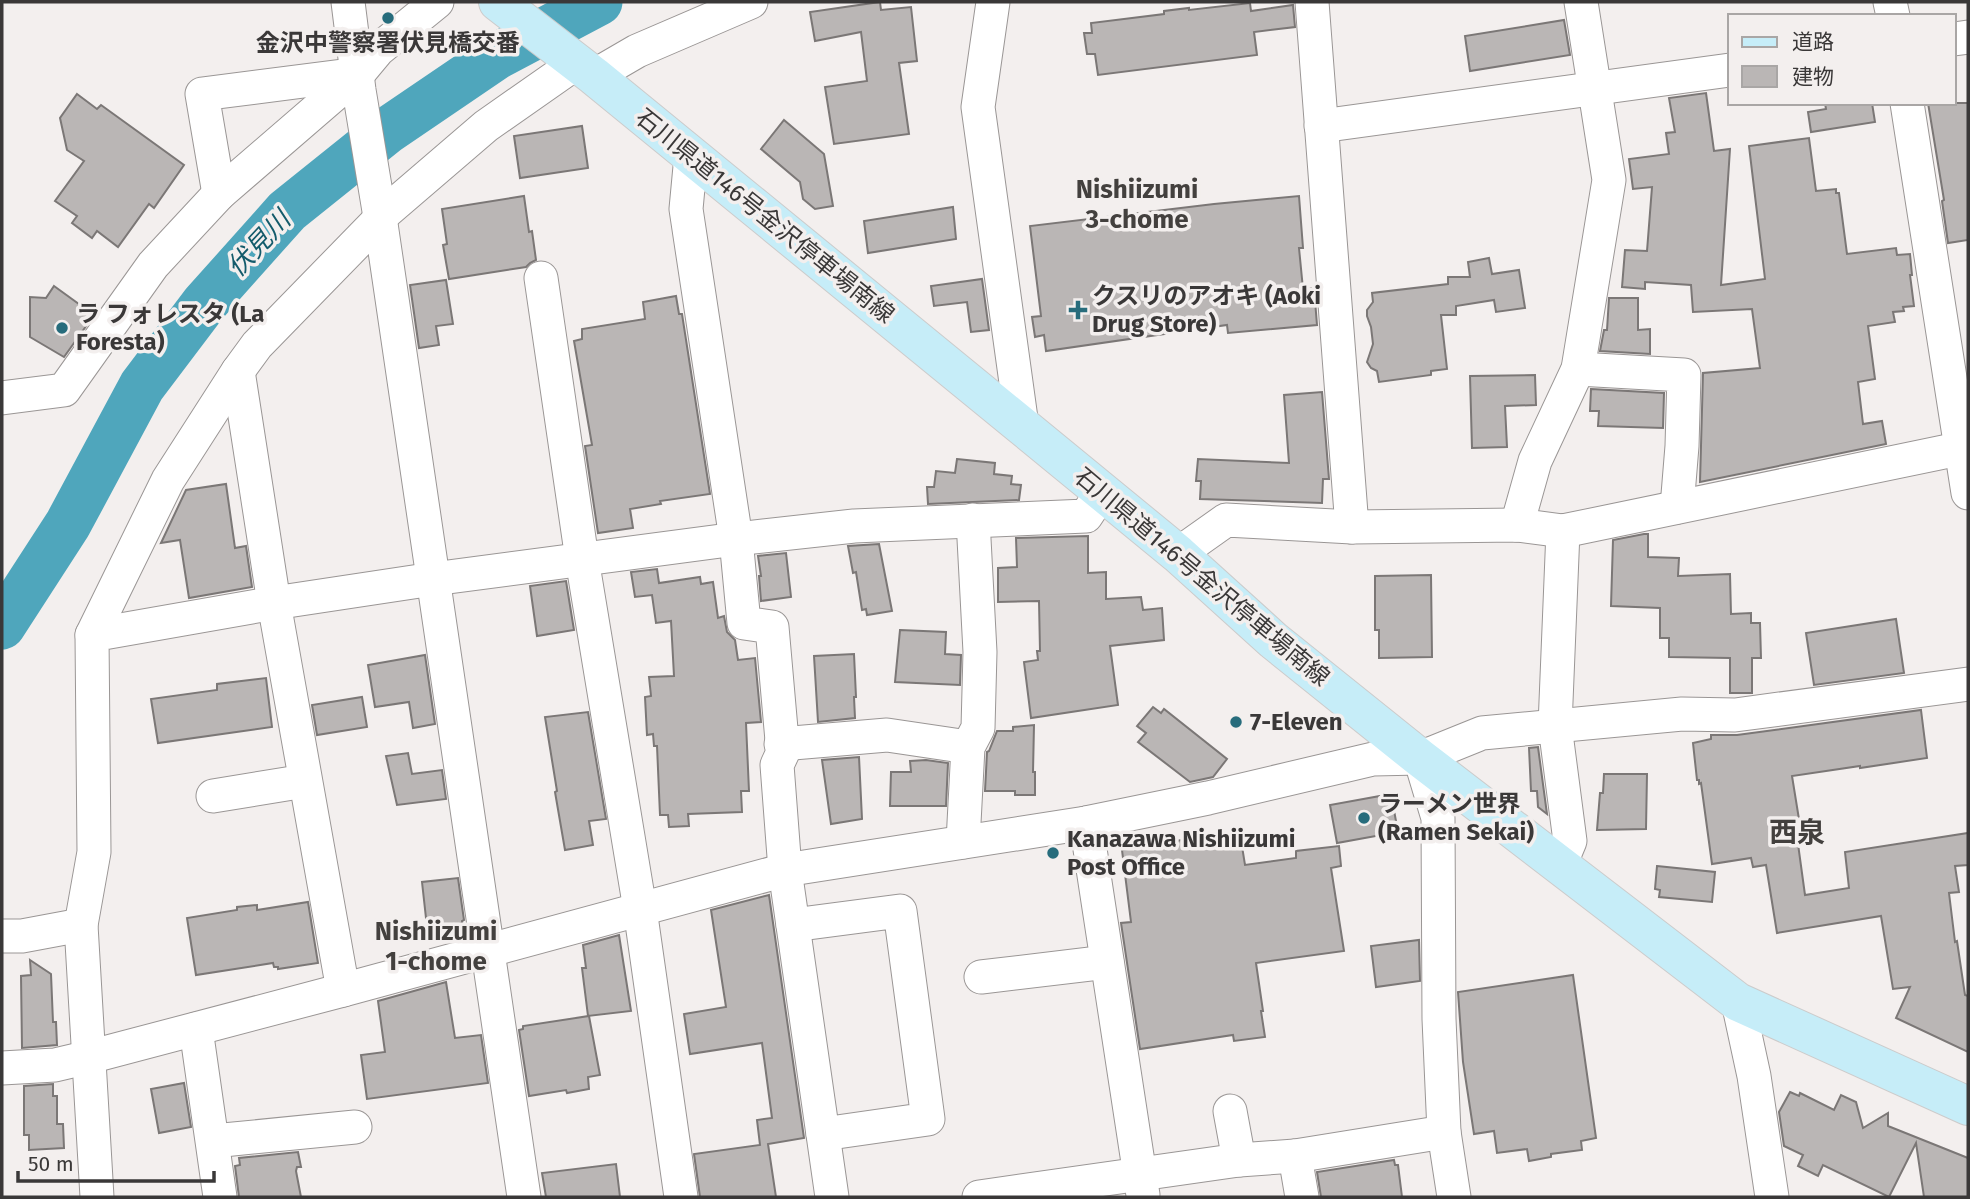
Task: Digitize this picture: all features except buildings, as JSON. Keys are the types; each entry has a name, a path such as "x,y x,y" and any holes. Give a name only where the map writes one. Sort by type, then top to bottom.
{"main road":[{"name":"石川県道146号金沢停車場南線","path":"498,2 1023,426 1178,554 1273,640 1420,758 1738,1002 1968,1106"}],"street":[{"path":"348,2 524,1197"},
{"path":"2,398 64,390 153,265 219,194 359,82 379,50 437,2"},
{"path":"97,1197 81,925 94,852 92,635 168,480 257,345 380,217 486,126 585,70 637,51 751,2"},
{"path":"993,2 978,107 1023,426"},
{"path":"1312,2 1352,527"},
{"path":"1517,525 1535,461 1578,369 1609,180 1581,2"},
{"path":"1321,126 1728,70"},
{"path":"219,194 202,93 359,82"},
{"path":"1907,105 1965,448 1968,493"},
{"path":"691,156 686,209 736,539 744,623 772,627 782,744 777,765 785,870 832,1197"},
{"path":"541,278 681,1197"},
{"path":"1578,369 1684,375 1677,508"},
{"path":"238,371 274,603 343,990"},
{"path":"1178,554 1226,520 1352,527 1517,525 1563,531 1965,448"},
{"path":"92,635 433,579 736,539 854,526 1086,516 1102,492"},
{"path":"962,842 968,747 978,728 980,652 974,520"},
{"path":"1560,865 1570,841 1555,726 1563,531"},
{"path":"2,1068 55,1065 89,1057 785,870 1086,823 1208,798 1373,759 1420,758 1482,733 1682,714 1735,715 1968,684"},
{"path":"782,744 887,735 968,747"},
{"path":"1420,758 1438,818 1439,1018 1444,1132 1454,1197"},
{"path":"213,796 305,781"},
{"path":"1086,823 1141,1186"},
{"path":"793,925 900,911 928,1119 823,1134"},
{"path":"2,936 22,936 81,925"},
{"path":"981,977 1107,962"},
{"path":"1738,1002 1754,1076 1772,1197"},
{"path":"196,1029 220,1197"},
{"path":"1230,1111 1239,1160"},
{"path":"213,1141 355,1127"},
{"path":"985,1197 1141,1186 1239,1160 1295,1156 1444,1132"},
{"path":"1295,1156 1301,1197"}],"waterway":[{"name":"伏見川","path":"2,626 68,524 142,386 204,304 287,211 388,130 497,56 599,2"}],"place":[{"name":"金沢中警察署伏見橋交番","path":"388,18"},
{"name":"クスリのアオキ (Aoki Drug Store)","path":"1078,310"},
{"name":"ラ フォレスタ (La Foresta)","path":"62,328"},
{"name":"7-Eleven","path":"1236,722"},
{"name":"ラーメン世界 (Ramen Sekai)","path":"1364,818"},
{"name":"Kanazawa Nishiizumi Post Office","path":"1053,853"}],"district":[{"name":"Nishiizumi 3-chome","path":"1137,204"},
{"name":"西泉","path":"1797,832"},
{"name":"Nishiizumi 1-chome","path":"436,946"}]}
